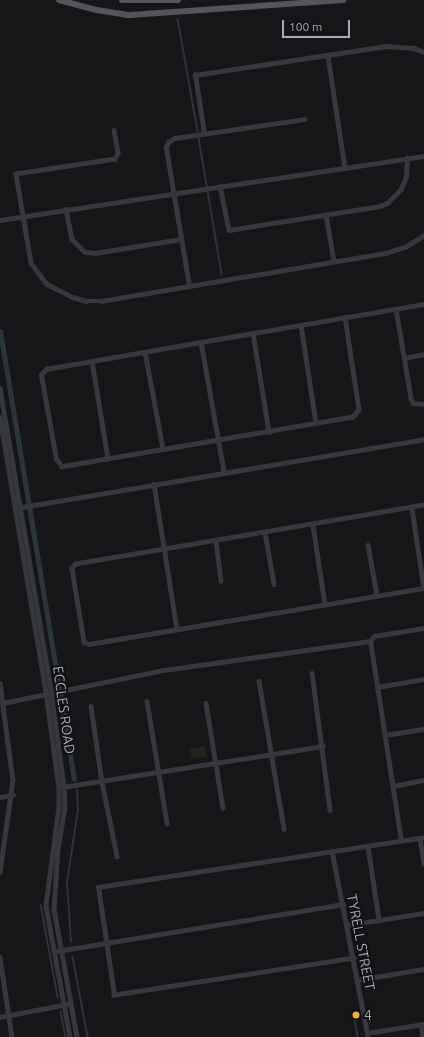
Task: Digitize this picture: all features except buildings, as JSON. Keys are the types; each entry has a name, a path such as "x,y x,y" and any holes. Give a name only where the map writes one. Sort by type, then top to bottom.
{"main road":[{"path":"59,0 97,10 130,14 343,0"},
{"path":"122,0 178,0"}],"street":[{"path":"204,134 195,75 386,46 414,48 424,52"},
{"path":"328,56 344,168"},
{"path":"189,286 173,192 168,142 204,134 305,119"},
{"path":"114,130 118,156 115,159 16,174 31,263 48,284 62,293 94,301 189,286 396,250 424,235"},
{"path":"0,220 173,192 424,156"},
{"path":"220,186 229,230 371,208 387,203 396,195 404,182 407,158"},
{"path":"66,209 72,239 80,249 91,253 181,239"},
{"path":"326,215 334,261"},
{"path":"345,317 359,410 353,417 269,432 163,448 62,467 58,464 41,375 46,369 345,317 424,304"},
{"path":"396,309 411,398 413,403 424,404"},
{"path":"301,325 316,423"},
{"path":"253,333 269,432"},
{"path":"201,342 224,471"},
{"path":"145,352 163,448"},
{"path":"404,358 424,354"},
{"path":"92,361 108,459"},
{"name":"ECCLES ROAD","path":"0,388 49,692 61,787 65,807 54,892 60,950 77,1037"},
{"name":"ECCLES ROAD","path":"0,417 18,507"},
{"path":"18,507 224,471 424,439"},
{"path":"154,484 177,629"},
{"path":"412,508 424,588 89,644 84,642 74,565 216,540 424,506"},
{"path":"313,524 325,604"},
{"path":"265,532 274,584"},
{"path":"216,540 221,581"},
{"path":"368,545 377,595"},
{"path":"3,703 49,692 209,664 370,641 374,636 424,628"},
{"path":"370,641 401,841"},
{"path":"312,672 323,746 330,810"},
{"path":"377,687 424,679"},
{"path":"259,681 270,755 284,829"},
{"path":"0,683 13,794 1,872"},
{"path":"147,701 167,823"},
{"path":"206,703 223,808"},
{"path":"91,706 102,782 117,856"},
{"path":"384,735 424,728"},
{"path":"61,787 102,782 323,746"},
{"path":"393,786 424,780"},
{"name":"ECCLES ROAD","path":"61,787 60,807 46,895 54,951 70,1037"},
{"path":"0,797 13,794"},
{"path":"354,958 114,995 98,887 422,838 424,864"},
{"path":"368,846 379,920"},
{"name":"TYRELL STREET","path":"332,851 354,958 367,1035"},
{"path":"54,951 343,904"},
{"path":"347,925 424,913"},
{"path":"0,957 12,1037"},
{"path":"357,980 424,970"},
{"path":"0,1017 71,1004"},
{"path":"367,1035 423,1024 423,1037"}],"shaded area":[{"path":"205,746 207,757 192,758 190,749"}],"waterway":[{"path":"178,19 198,131"},
{"path":"199,138 222,274"},
{"path":"0,331 59,686"},
{"path":"60,692 74,779"},
{"path":"71,942 67,882 78,810 77,790"},
{"path":"41,905 58,997"},
{"path":"73,957 88,1037"},
{"path":"61,1012 66,1037"},
{"path":"355,1018 358,1037"}],"place":[{"name":"4","path":"356,1015"}]}
